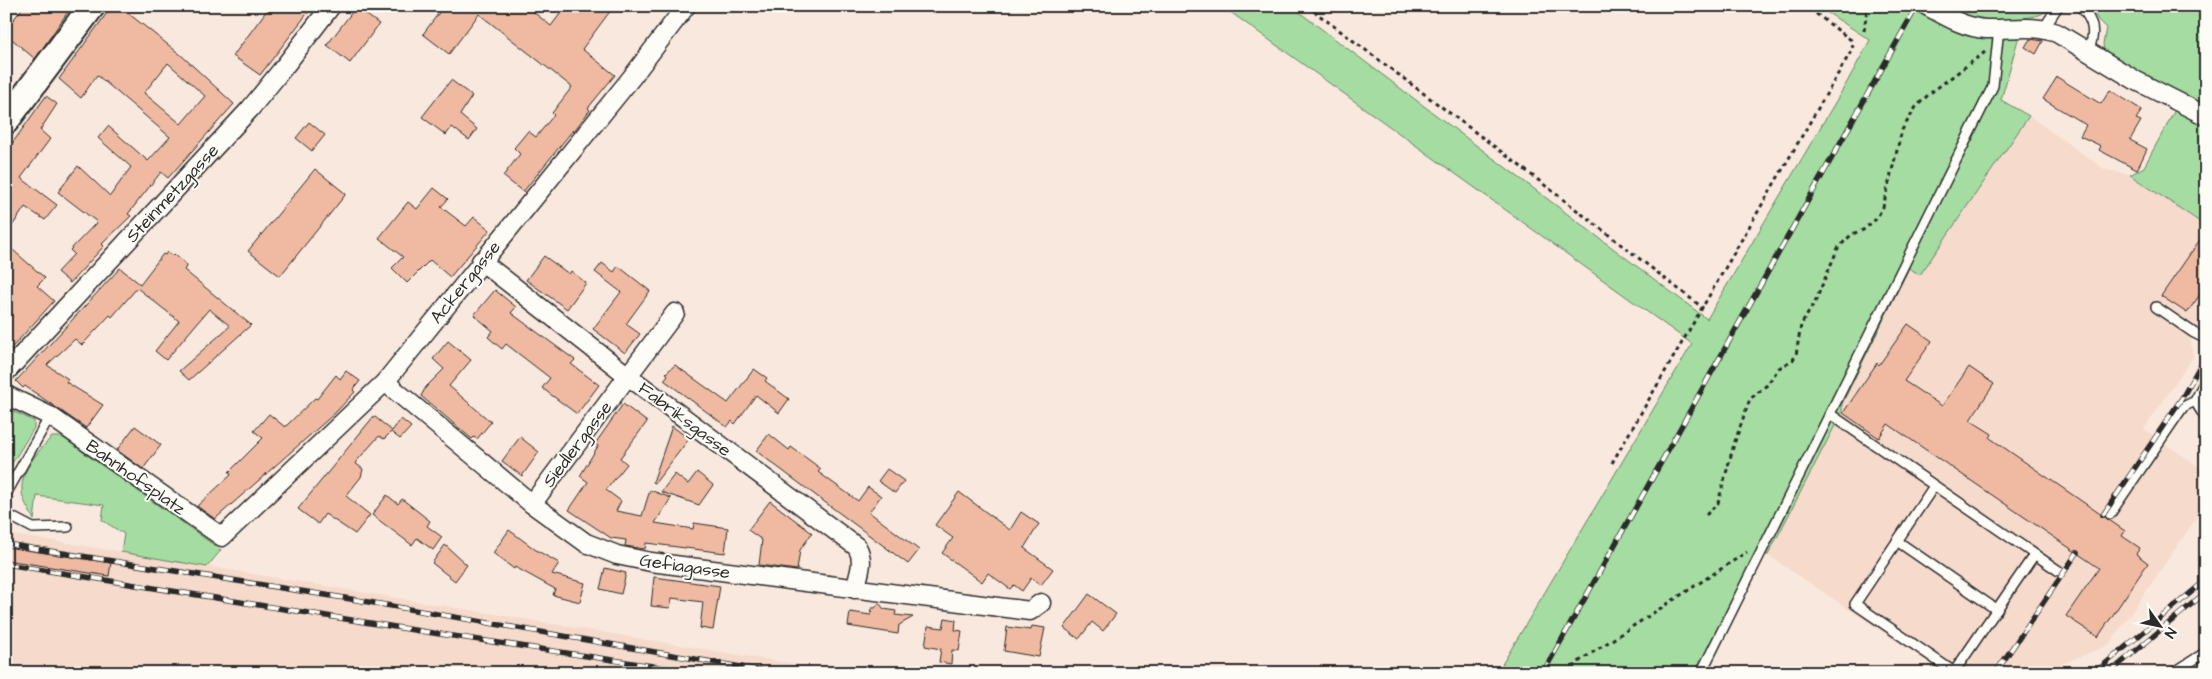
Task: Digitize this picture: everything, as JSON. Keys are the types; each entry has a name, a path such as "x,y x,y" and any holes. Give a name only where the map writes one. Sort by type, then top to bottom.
{"main road":[{"path":"6,121 92,6"}],"street":[{"name":"Steinmetzgasse","path":"6,372 250,109 284,68 330,6"},
{"name":"Ackergasse","path":"222,537 385,382 632,77 686,6"},
{"path":"1928,6 1956,21 1987,29 1998,35 2027,26 2044,28 2057,33 2135,80 2206,116"},
{"name":"Fabriksgasse","path":"481,262 628,376 857,547 862,556 860,571 854,589"},
{"name":"Siedlergasse","path":"532,504 675,313"},
{"name":"Gefiagasse","path":"385,382 532,504 586,543 617,555 651,562 1030,610 1041,603"},
{"name":"Bahnhofsplatz","path":"6,395 50,416 222,537"}],"lane":[{"path":"2044,28 2058,6"},
{"path":"2080,6 2089,15 2094,26 2093,40 2088,52"},
{"path":"1701,673 1993,86 1998,35"},
{"path":"2156,307 2206,339"},
{"path":"2110,514 2183,406 2195,401 2206,379"},
{"path":"2195,401 2206,419"},
{"path":"1830,414 2059,571"},
{"path":"6,494 50,416"},
{"path":"1934,486 1855,604 1901,636 1954,672 2034,555"},
{"path":"6,514 33,528 68,527"},
{"path":"1897,541 1997,610"},
{"path":"2173,673 2206,652"}],"path":[{"path":"1307,6 1511,159 1703,308"},
{"path":"1612,463 1853,48 1851,40 1806,6"},
{"path":"1864,31 1867,8 1865,6"},
{"path":"1706,515 1718,503 1734,444 1750,399 1767,385 1779,368 1792,361 1796,355 1801,325 1815,302 1838,248 1852,234 1863,230 1876,219 1883,207 1902,130 1916,107 1929,94 1998,35"},
{"path":"1566,673 1581,660 1767,539"}],"shaded area":[{"path":"2029,116 2104,169 2130,175 2206,226 2206,325 2198,327 2190,338 2193,357 2144,429 2206,472 2206,504 2109,645 2039,673 1944,673 1768,555 1842,412 1842,404 1909,268 1920,274"},
{"path":"6,534 67,543 847,673 6,673"}],"green space":[{"path":"1222,6 1291,6 1707,319 1870,40 1817,6 2050,6 2042,14 2024,18 2001,100 2029,116 1920,275 1909,268 1842,404 1842,412 1768,555 1759,556 1701,673 1497,673 1692,344"},
{"path":"2089,6 2206,6 2206,226 2130,175 2144,167 2176,108 2105,56 2103,44 2106,28"},
{"path":"6,408 34,421 34,428 6,473"},
{"path":"52,437 62,437 221,550 207,567 121,552 124,534 102,520 104,505 37,496 34,520 23,498 22,483 31,461"}],"building":[{"path":"24,6 72,6 35,59 6,34 6,29"},
{"path":"112,6 119,6 181,55 234,104 168,178 161,172 128,214 131,216 102,244 104,246 70,283 57,272 74,254 70,250 97,222 58,192 78,166 110,196 131,167 98,138 108,126 148,161 170,137 97,75 81,98 59,79","holes":["168,63 205,96 181,124 144,93"]},
{"path":"270,6 313,6 260,75 233,56"},
{"path":"444,6 526,6 551,26 566,6 614,6 582,49 615,75 588,108 590,110 574,131 523,192 503,176 520,154 514,148 528,131 536,137 554,115 552,113 572,87 479,14 449,54 423,34"},
{"path":"356,7 379,24 350,63 327,45"},
{"path":"2030,39 2043,41 2036,54 2025,47"},
{"path":"2057,77 2101,104 2110,90 2142,110 2136,119 2141,121 2130,140 2147,149 2137,170 2099,150 2101,146 2080,136 2086,125 2043,99"},
{"path":"451,80 472,96 460,115 477,129 469,140 452,127 446,135 422,117"},
{"path":"46,96 57,104 40,130 50,139 21,178 57,205 45,220 25,207 6,235 6,152"},
{"path":"309,122 325,135 312,151 296,138"},
{"path":"315,169 346,194 280,276 248,251"},
{"path":"434,188 448,199 441,207 466,226 474,217 490,230 450,277 430,260 407,283 392,268 403,257 379,238 408,202 417,209"},
{"path":"2206,231 2206,286 2187,313 2161,296"},
{"path":"6,244 45,278 37,286 54,301 6,354"},
{"path":"167,252 172,256 174,254 187,265 184,270 251,325 189,380 179,371 230,326 209,309 166,360 155,351 179,321 137,288 112,317 110,315 82,345 75,339 47,365 68,379 66,382 103,405 86,428 25,386 23,388 16,381 120,268 140,284 163,254 165,255"},
{"path":"544,256 569,274 571,271 586,283 567,309 526,280"},
{"path":"602,263 614,272 618,266 650,291 626,324 640,334 625,353 593,329 621,292 595,272"},
{"path":"495,290 516,307 511,313 575,360 571,364 599,385 577,414 542,388 550,378 506,344 502,349 488,337 493,331 474,315"},
{"path":"1908,324 1932,341 1904,381 1942,406 1969,367 1994,384 1970,420 1992,434 1990,438 2125,531 2122,536 2140,548 2136,554 2148,563 2098,637 2066,616 2099,568 1888,424 1879,438 1843,413 1877,363 1879,365"},
{"path":"448,341 471,360 449,386 491,422 477,439 474,437 472,439 421,396 426,387 444,369 433,359"},
{"path":"675,365 728,403 754,369 767,378 765,381 789,399 779,413 756,395 735,424 732,421 727,427 664,380 668,375 666,373"},
{"path":"346,371 360,381 353,390 355,392 335,413 215,519 197,506 231,475 229,472 263,438 254,431 269,414 285,427 315,398 317,399 336,375 340,379"},
{"path":"623,404 647,422 620,458 627,464 606,490 621,501 616,511 642,516 650,490 671,498 655,523 693,529 694,523 728,528 725,553 646,543 645,549 625,546 626,540 611,538 569,510 588,482 580,476 598,446 595,444"},
{"path":"374,416 392,431 401,419 411,427 400,439 391,432 384,439 379,436 355,463 363,469 361,477 346,496 370,515 355,534 325,514 318,524 298,509"},
{"path":"135,426 161,445 143,469 117,450"},
{"path":"672,426 689,439 655,483 653,482"},
{"path":"769,434 789,450 791,447 821,469 818,472 858,501 868,487 881,496 869,512 919,550 908,564 756,451"},
{"path":"520,437 539,452 522,476 502,461"},
{"path":"887,469 904,481 895,493 878,481"},
{"path":"697,472 713,485 699,505 661,492 675,474 688,484"},
{"path":"959,492 1010,530 1021,512 1039,524 1024,548 1053,569 1041,585 1031,578 1022,591 1014,585 1010,589 988,573 982,582 942,553 953,538 935,525"},
{"path":"387,495 398,504 402,499 430,521 427,526 442,537 433,550 417,538 412,545 372,515"},
{"path":"770,501 812,533 800,550 797,570 759,565 762,540 748,530"},
{"path":"509,530 536,550 559,563 552,574 585,583 580,602 553,595 555,589 515,567 514,569 493,553"},
{"path":"445,545 467,565 455,581 432,563"},
{"path":"6,547 111,563 109,576 6,560"},
{"path":"605,568 626,573 621,594 600,589"},
{"path":"654,577 720,586 713,630 700,628 703,602 672,598 670,608 651,606"},
{"path":"1089,594 1116,614 1103,631 1092,622 1079,639 1064,628"},
{"path":"879,603 884,609 896,611 895,615 913,617 899,625 898,634 848,626 850,612 871,615 872,608 875,608"},
{"path":"945,618 956,620 955,630 962,631 959,651 952,650 951,664 939,662 941,649 925,646 928,626 943,628"},
{"path":"1032,626 1045,628 1039,657 1004,651 1007,627 1031,630"}],"railway":[{"path":"1543,673 1917,6"},
{"path":"2103,515 2182,398 2206,355"},
{"path":"6,544 357,600 775,673"},
{"path":"1998,669 2077,553"},
{"path":"6,564 420,631 699,673"},
{"path":"2094,673 2206,580"},
{"path":"2109,673 2206,592"}]}
